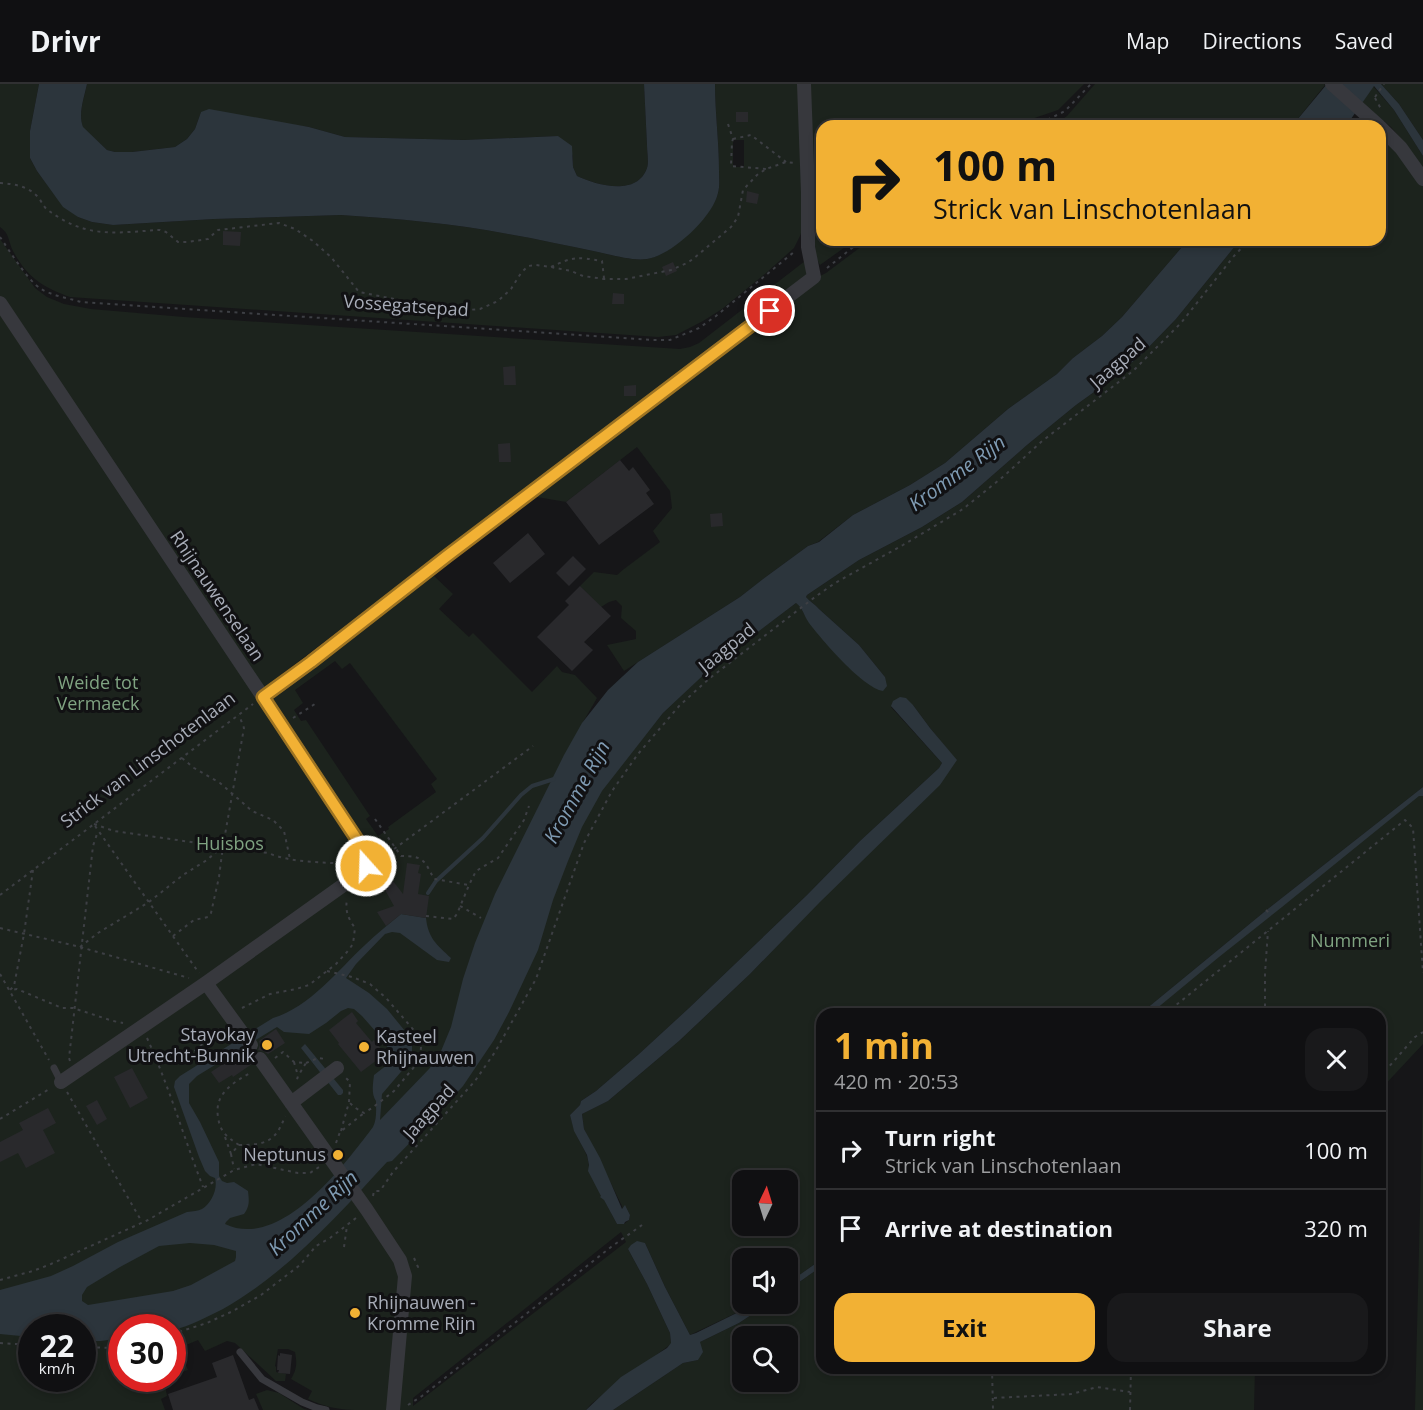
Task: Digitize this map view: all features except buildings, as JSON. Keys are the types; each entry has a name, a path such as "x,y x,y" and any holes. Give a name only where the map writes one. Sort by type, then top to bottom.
{"street":[{"path":"804,84 808,247 814,277"},
{"path":"1332,84 1372,120"},
{"path":"1386,134 1401,148 1423,179"},
{"name":"Strick van Linschotenlaan","path":"263,697 814,277"},
{"name":"Rhijnauwenselaan","path":"0,303 366,853 368,858 366,866"},
{"path":"61,1082 206,983 360,873 366,866"},
{"path":"206,983 250,1044"},
{"path":"262,1062 332,1161 366,1204 400,1260 405,1276 393,1410"},
{"path":"291,1102 335,1069"}],"lane":[{"path":"54,1068 61,1082"},
{"path":"240,1352 262,1379 302,1402 326,1410"}],"path":[{"path":"1046,120 1065,111 1091,84"},
{"path":"1378,92 1384,84"},
{"path":"728,124 733,139 731,166 766,169"},
{"path":"733,139 751,135 786,162"},
{"path":"0,183 20,185 36,195 47,210 72,224 97,231 160,230 178,242 187,242 208,239 218,230 279,223 295,229 331,257 359,292 455,311 480,309 498,301 511,289 528,266 551,267 604,279 626,279 671,270 687,263 731,227 738,217 743,190 757,175 786,162 793,162 807,170"},
{"name":"Vossegatsepad","path":"0,237 15,261 39,288 60,297 81,302 653,340 670,340 699,328 790,257 797,249 808,247"},
{"path":"814,277 854,246"},
{"name":"Jaagpad","path":"186,1330 207,1323 261,1295 300,1265 316,1246 347,1225 366,1204 374,1191 380,1191 393,1172 475,1081 495,1052 536,979 584,843 612,791 638,754 680,705 710,678 835,583 963,508 1004,476 1041,442 1133,371 1181,323 1243,246"},
{"path":"551,267 569,259 602,261 604,279"},
{"name":"Strick van Linschotenlaan","path":"0,895 263,697"},
{"path":"281,725 318,702"},
{"path":"173,936 194,921 208,917 211,913 244,728 239,715"},
{"path":"94,824 114,831 268,853 290,860 366,866 376,862 533,746"},
{"path":"181,758 220,783 252,811 273,820 284,831 290,860"},
{"path":"426,916 453,919 476,871 498,858 524,820 528,806"},
{"path":"375,819 401,856 417,857 425,862 434,879 469,885"},
{"path":"1172,1008 1405,820 1413,828 1423,973"},
{"path":"94,824 206,983"},
{"path":"76,1071 69,1058 80,947 93,846 98,831"},
{"path":"80,947 148,902 223,846"},
{"path":"10,990 14,986 24,934 33,870"},
{"path":"159,1064 183,1059 243,1007 270,994 309,985 336,964 353,944 355,928 345,909 349,881"},
{"path":"460,906 481,918"},
{"path":"1266,910 1271,915"},
{"path":"0,928 80,947 206,983"},
{"path":"1265,1008 1268,931"},
{"path":"327,971 370,984 386,998 418,1035 421,1047 420,1060 394,1091 340,1132"},
{"path":"0,974 54,1068"},
{"path":"10,990 16,989 62,1008 74,1008 113,1021 142,1026 159,1064 203,1187"},
{"path":"1386,1070 1415,1037 1423,1032"},
{"path":"234,1170 216,1108 226,1089 262,1062 283,1052 294,1062 308,1062 320,1058"},
{"path":"298,1076 308,1062"},
{"path":"0,1119 61,1082 142,1222"},
{"path":"0,1280 51,1264 148,1220 234,1170 256,1164 298,1173 310,1173 332,1161 349,1102 350,1082"},
{"path":"225,1137 239,1145 263,1143 280,1130 291,1102"},
{"path":"349,1102 364,1113"},
{"path":"231,1154 239,1145"},
{"path":"345,1246 347,1225"},
{"path":"411,1404 642,1225"},
{"path":"0,1343 18,1344"},
{"path":"992,1374 993,1410"},
{"path":"1130,1410 1131,1374"},
{"path":"994,1398 1072,1394 1097,1387 1130,1392"}],"green space":[{"path":"0,84 39,84 30,131 30,158 54,194 78,217 92,222 113,225 341,215 467,227 622,257 647,259 667,251 689,234 708,213 718,193 715,84 801,84 804,224 800,236 794,248 722,309 676,335 658,337 70,297 43,285 24,268 13,251 7,235 0,227","holes":["733,140 744,140 744,167 733,167"]},
{"path":"87,84 644,84 648,166 642,177 635,183 625,186 605,185 577,176 573,167 573,156 558,136 464,140 345,137 309,127 201,112 195,129 187,139 175,147 115,152 107,150 83,128 81,112"},
{"path":"806,84 1084,84 1058,110 1029,120 816,120 816,246 847,246 820,265 815,256"},
{"path":"1095,84 1325,85 1297,120 1061,120"},
{"path":"1381,84 1423,84 1423,140 1399,104"},
{"path":"1373,86 1394,110 1423,156 1423,169 1386,120 1383,120 1361,102"},
{"path":"1386,138 1423,185 1423,787 1269,908 1147,1008 816,1008 816,1263 798,1276 798,1248 732,1248 732,1314 734,1314 690,1335 645,1243 628,1249 670,1333 671,1344 586,1410 355,1410 325,1406 308,1399 312,1391 291,1379 296,1359 295,1352 288,1349 278,1349 276,1372 286,1374 285,1381 276,1381 235,1343 227,1341 205,1351 198,1340 186,1345 186,1314 108,1314 108,1392 166,1392 167,1396 161,1399 165,1410 0,1410 0,239 35,288 47,297 64,304 91,309 680,349 699,343 805,261 807,275 274,680 279,688 434,576 453,594 439,609 469,637 473,633 532,692 557,666 562,672 575,675 597,698 583,722 626,759 663,713 712,666 796,603 799,604 808,621 841,659 885,677 859,645 808,599 807,595 859,560 922,527 962,502 1027,445 1144,352 1176,319 1235,246 1386,246","holes":["335,661 342,669 350,663 437,779 431,784 436,792 378,836 366,819 370,816 306,720 301,721 294,710 303,703 295,690","913,705 956,760 750,974 679,1041 608,1101 582,1114 584,1129 623,1210 625,1206 630,1215 629,1220 624,1224 617,1224 589,1171 587,1156 575,1132 570,1115 581,1101 639,1054 689,1008 860,841 939,768 942,763 891,707","621,1232 626,1242 413,1406 413,1398"]},
{"path":"862,246 1183,246 1122,317 1102,336 1073,358 1057,374 1008,409 945,463 910,485 853,515 740,597 624,671 607,645 636,639 636,631 621,618 622,606 616,600 601,607 580,586 594,572 617,575 660,542 653,531 672,508 670,491 637,447 566,502 537,497 533,494 816,278"},
{"name":"Nummeri","path":"1423,793 1423,1044 1386,1084 1386,1008 1150,1008"},
{"path":"1423,1088 1423,1410 1415,1410"},
{"path":"816,1270 816,1374 1255,1374 1254,1410 613,1410 683,1363 698,1360 700,1342 732,1326 732,1392 798,1392 798,1326 733,1326 753,1314 798,1314 798,1283"},
{"path":"267,1390 279,1393 308,1410 263,1410 256,1394"}],"water":[{"path":"39,84 87,84 81,111 83,127 107,150 115,152 175,147 187,139 195,129 201,112 209,109 309,127 345,137 464,140 558,136 572,146 573,167 577,176 595,183 625,186 635,183 647,168 644,84 715,84 719,190 708,213 690,234 668,251 647,259 622,257 467,227 341,215 113,225 92,222 78,217 63,207 30,158 30,131"},
{"path":"1327,84 1381,84 1399,104 1423,140 1423,156 1394,110 1374,86 1350,120 1297,120"},
{"name":"Kromme Rijn","path":"1183,246 1235,246 1176,319 1144,352 1027,445 962,502 922,527 859,560 807,595 808,599 859,645 885,677 887,686 883,691 865,682 843,662 815,631 796,603 713,666 663,713 602,791 582,827 553,900 538,950 494,1040 463,1086 435,1117 392,1161 387,1162 311,1242 247,1294 223,1309 186,1326 186,1314 108,1314 108,1340 96,1341 96,1314 18,1314 18,1336 0,1334 0,1290 51,1276 118,1242 187,1212 202,1209 209,1203 215,1191 216,1182 215,1178 205,1171 174,1087 175,1081 180,1076 311,997 369,941 401,914 426,918 431,936 451,958 449,962 437,960 400,933 392,932 385,934 356,964 346,978 369,993 387,1009 412,1042 412,1059 382,1094 380,1120 439,1056 451,1027 475,943 495,894 564,755 582,723 608,690 638,662 740,597 808,546 819,542 853,515 910,485 945,463 1008,409 1057,374 1122,317","holes":["348,1008 354,1009 384,1041 393,1057 392,1061 374,1075 373,1092 376,1111 373,1127 329,1181 310,1200 289,1215 268,1225 246,1229 225,1224 230,1218 244,1214 248,1206 248,1191 234,1182 222,1181 219,1176 219,1162 189,1103 189,1084 197,1076 277,1027 284,1032 309,1034","190,1243 214,1245 236,1251 235,1261 191,1285 173,1291 88,1305 82,1301 82,1295 87,1287 159,1246"]},
{"path":"900,697 906,698 913,705 957,760 940,785 750,974 679,1041 608,1101 582,1114 584,1129 600,1158 622,1209 625,1205 630,1215 629,1220 624,1224 617,1224 600,1197 588,1171 587,1155 574,1131 570,1115 581,1101 639,1054 689,1008 860,841 939,768 942,763 891,706 893,701"},
{"path":"1423,787 1423,796 1419,796 1157,1008 1147,1008 1269,908"},
{"path":"305,1044 343,1090 341,1095 338,1095 301,1048"},
{"path":"637,1241 645,1243 690,1335 735,1314 753,1314 700,1342 703,1352 698,1360 683,1363 613,1410 586,1410 621,1377 667,1348 671,1343 670,1333 628,1249"},
{"path":"816,1263 816,1270 798,1283 798,1276"}],"waterway":[{"path":"428,893 436,881 483,838 521,795 532,786 554,779"}],"place":[{"name":"Stayokay Utrecht-Bunnik","path":"267,1045"},
{"name":"Kasteel Rhijnauwen","path":"364,1047"},
{"name":"Neptunus","path":"338,1155"},
{"name":"Rhijnauwen - Kromme Rijn","path":"355,1313"}],"route":[{"path":"366,866 368,858 366,853 263,697 770,311"}],"park label":[{"name":"Weide tot Vermaeck","path":"98,693"},
{"name":"Huisbos","path":"230,844"}]}
